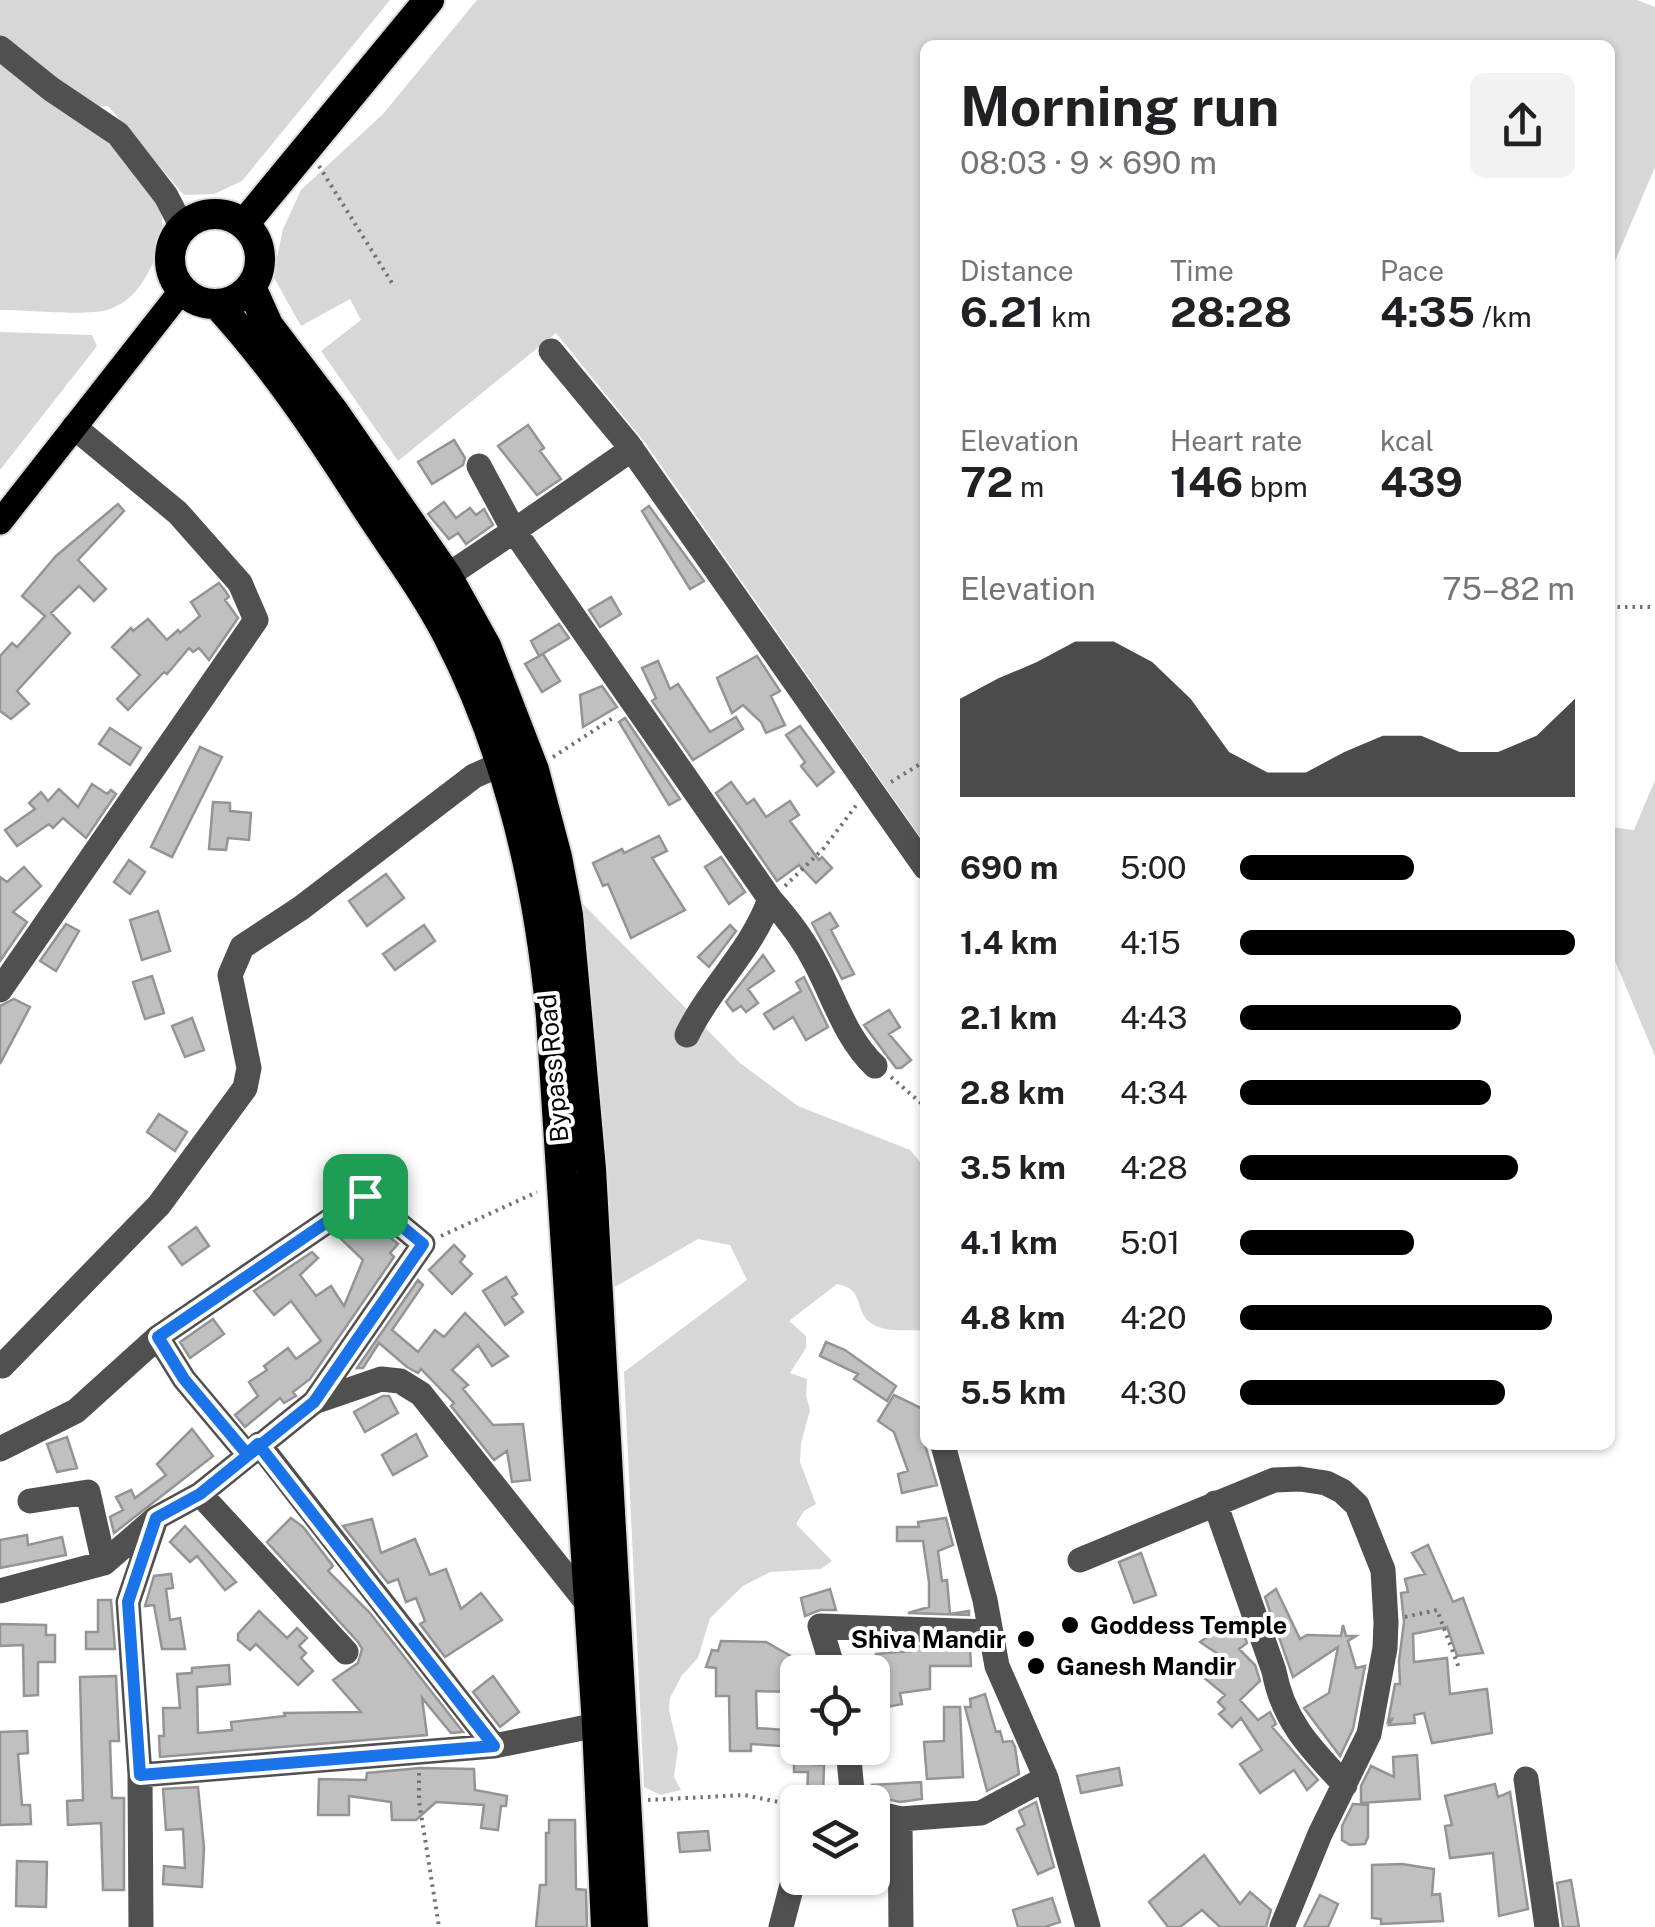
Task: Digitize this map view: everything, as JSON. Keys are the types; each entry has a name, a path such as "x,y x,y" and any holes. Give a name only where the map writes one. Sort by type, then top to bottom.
{"highway":[{"path":"244,224 429,0"},
{"path":"212,214 229,216 244,224 258,242 260,266 251,287 236,300 217,304 198,301 182,290 170,270 170,247 182,227 212,214"},
{"name":"Bypass Road","path":"251,287 268,325 334,412 446,576 486,646 516,772 546,961 597,1725 606,1927"},
{"name":"Bypass Road","path":"217,304 307,415 445,631 516,772 561,876 579,1018 592,1188 633,1927"}],"main road":[{"path":"0,522 182,290"}],"street":[{"path":"0,48 50,89 118,134 166,196 182,227"},
{"path":"551,350 632,449 920,860"},
{"path":"0,990 256,620 240,584 178,513 74,427"},
{"path":"446,576 632,449"},
{"path":"479,466 514,530 633,705 770,899 789,920 814,960 858,1051 875,1066"},
{"path":"2,1366 159,1205 244,1088 248,1068 230,975 242,947 301,908 474,776 516,772"},
{"path":"687,1035 702,1004 762,923 770,899"},
{"path":"0,1449 76,1411 158,1337 365,1196 423,1244 314,1402 200,1494 156,1518 104,1563 0,1591"},
{"path":"158,1337 184,1379 253,1449 494,1746"},
{"path":"314,1402 381,1379 400,1381 421,1394 588,1604"},
{"path":"944,1450 984,1600 997,1666 1046,1778 1088,1927"},
{"path":"1080,1560 1274,1480 1326,1483 1342,1491 1356,1506 1383,1570 1385,1648 1369,1734 1320,1834 1282,1927"},
{"path":"30,1500 88,1492 104,1563"},
{"path":"200,1494 346,1652"},
{"path":"1215,1503 1274,1670 1279,1699 1308,1743 1346,1784"},
{"path":"141,1927 140,1775 128,1602 156,1518"},
{"path":"829,1655 820,1626 988,1632"},
{"path":"140,1775 494,1746 597,1725"},
{"path":"890,1816 981,1812 1046,1778"},
{"path":"1526,1780 1547,1927"},
{"path":"900,1818 902,1927"},
{"path":"781,1927 789,1895"}],"path":[{"path":"306,145 392,283"},
{"path":"1615,607 1655,607"},
{"path":"516,772 633,705"},
{"path":"770,899 824,848 859,802 920,764"},
{"path":"875,1066 920,1101"},
{"path":"423,1244 561,1181"},
{"path":"1386,1622 1436,1610 1459,1668"},
{"path":"418,1752 419,1801 439,1927"},
{"path":"626,1801 744,1795 780,1802"}],"shaded area":[{"path":"0,0 390,0 242,181 214,194 184,195 108,106 69,109 148,184 157,198 162,225 153,262 133,294 107,310 71,313 0,310"},
{"path":"477,0 1637,0 1655,7 1655,167 1615,261 1615,40 920,40 920,837 646,444 556,333 398,461 321,351 361,320 350,299 301,326 273,276 283,229 301,190 383,114"},
{"path":"0,332 92,335 97,346 0,470"},
{"path":"1655,780 1655,1056 1615,961 1615,828 1634,830"},
{"path":"577,898 740,1063 798,1106 910,1150 920,1162 920,1331 874,1325 863,1314 852,1291 837,1284 789,1321 806,1336 806,1348 790,1373 807,1379 810,1410 800,1462 816,1504 804,1511 796,1524 832,1561 821,1569 770,1572 743,1586 710,1618 698,1658 682,1675 670,1698 678,1748 674,1777 681,1790 660,1795 644,1787 624,1372 747,1280 730,1245 698,1239 615,1287"}],"building":[{"path":"528,425 544,448 540,451 561,479 537,495 498,446"},
{"path":"454,440 465,458 463,465 432,484 418,462"},
{"path":"444,502 456,518 470,508 476,515 484,509 493,525 466,544 458,533 449,539 428,514"},
{"path":"118,504 124,511 78,560 106,589 94,601 79,586 51,613 70,633 17,691 29,704 11,719 0,711 0,656 12,643 17,647 45,616 22,596 56,556"},
{"path":"649,506 704,581 690,589 642,511"},
{"path":"219,583 238,618 209,660 199,648 193,652 189,648 128,710 117,699 140,675 112,647 131,628 133,631 148,619 167,640 178,630 180,633 200,616 191,602"},
{"path":"611,597 621,614 600,627 589,610"},
{"path":"559,624 569,638 539,656 531,641"},
{"path":"543,654 560,681 542,692 525,664"},
{"path":"757,656 780,691 771,696 785,725 766,733 761,722 743,705 732,713 717,678"},
{"path":"658,661 670,689 678,684 710,732 736,717 743,729 693,760 652,701 656,698 642,668"},
{"path":"602,686 617,707 583,727 580,695"},
{"path":"625,718 680,799 669,805 619,722"},
{"path":"800,726 834,772 817,786 801,766 805,762 786,735"},
{"path":"110,728 141,748 130,765 99,744"},
{"path":"200,747 222,757 172,857 151,847"},
{"path":"731,782 747,804 754,799 766,817 790,801 799,815 790,821 819,860 822,857 832,868 816,883 799,865 777,881 716,793"},
{"path":"92,784 107,794 111,790 116,794 86,838 63,818 53,828 49,824 17,846 5,830 35,809 29,803 41,792 48,801 59,789 78,807"},
{"path":"213,802 230,803 230,811 251,813 249,840 228,838 226,850 209,849"},
{"path":"659,836 667,851 652,858 685,910 631,938 608,884 603,886 593,863"},
{"path":"721,857 745,892 729,904 705,867"},
{"path":"129,860 145,872 130,894 114,882"},
{"path":"24,867 41,886 13,912 27,922 0,961 0,877 7,882"},
{"path":"386,874 404,898 367,926 349,901"},
{"path":"158,911 170,951 142,960 130,920"},
{"path":"830,913 838,926 831,930 854,974 842,979 812,923"},
{"path":"66,924 79,931 56,971 40,961"},
{"path":"424,925 435,941 395,970 383,954"},
{"path":"730,925 736,931 709,967 698,957"},
{"path":"763,955 774,971 748,989 758,1003 746,1012 741,1006 733,1011 726,1002"},
{"path":"152,976 164,1013 145,1019 133,982"},
{"path":"804,977 828,1027 806,1040 793,1017 774,1029 764,1014 801,991 796,982"},
{"path":"14,999 30,1007 0,1064 0,1006"},
{"path":"889,1010 900,1027 889,1034 911,1060 901,1068 896,1068 864,1025"},
{"path":"192,1018 204,1050 185,1057 172,1026"},
{"path":"159,1114 187,1132 175,1151 147,1132"},
{"path":"364,1216 398,1244 390,1253 394,1257 310,1379 293,1392 296,1396 284,1403 280,1398 245,1427 235,1415 258,1396 249,1382 288,1348 296,1359 321,1341 291,1301 274,1315 254,1291 312,1252 318,1258 300,1275 316,1296 331,1286 344,1306 363,1260 337,1235"},
{"path":"196,1227 209,1246 182,1265 169,1247"},
{"path":"454,1245 465,1256 460,1262 472,1274 452,1294 429,1270"},
{"path":"506,1277 517,1294 512,1297 523,1312 505,1325 483,1291"},
{"path":"418,1280 423,1285 392,1330 418,1352 435,1330 444,1337 465,1313 508,1356 492,1366 478,1345 452,1370 468,1385 463,1389 493,1425 523,1424 530,1480 512,1482 507,1451 494,1460 451,1406 454,1403 421,1369 418,1373 407,1367 379,1343 363,1368 357,1368"},
{"path":"213,1319 224,1334 190,1358 180,1342"},
{"path":"826,1342 845,1350 896,1386 887,1401 854,1379 858,1374 820,1356"},
{"path":"894,1395 920,1408 920,1450 926,1450 937,1485 902,1493 898,1474 908,1471 894,1432 878,1421"},
{"path":"389,1396 398,1413 365,1432 354,1412"},
{"path":"192,1429 213,1456 114,1533 110,1517 123,1510 116,1497 131,1490 135,1498 166,1475 157,1464"},
{"path":"416,1434 427,1456 393,1475 382,1455"},
{"path":"67,1437 77,1468 57,1472 47,1444"},
{"path":"291,1518 303,1527 333,1566 328,1571 370,1613 463,1732 451,1733 422,1698 427,1735 160,1757 163,1708 180,1708 177,1674 192,1673 192,1668 229,1665 230,1684 197,1687 198,1733 232,1730 231,1722 285,1716 284,1713 361,1712 333,1680 358,1663 362,1649 267,1542"},
{"path":"946,1518 953,1545 938,1551 942,1581 947,1580 950,1614 969,1611 969,1615 908,1613 929,1607 929,1582 923,1541 897,1541 897,1527 919,1527 918,1522"},
{"path":"372,1519 381,1553 415,1539 430,1575 446,1569 461,1609 481,1593 502,1620 445,1657 420,1624 425,1621 416,1598 406,1602 398,1579 388,1583 343,1526"},
{"path":"185,1526 236,1582 225,1590 197,1556 190,1562 170,1542"},
{"path":"27,1535 28,1545 62,1537 66,1555 0,1568 0,1540"},
{"path":"1428,1545 1453,1602 1463,1598 1483,1653 1457,1656 1447,1627 1413,1634 1414,1662 1447,1658 1450,1694 1487,1689 1492,1733 1432,1743 1424,1713 1414,1715 1415,1723 1389,1725 1395,1684 1400,1684 1404,1622 1401,1593 1408,1592 1405,1579 1425,1574 1412,1553"},
{"path":"1141,1553 1156,1595 1134,1603 1119,1562"},
{"path":"171,1574 173,1588 166,1589 170,1620 180,1618 185,1649 162,1649 154,1605 145,1606 154,1576"},
{"path":"830,1589 836,1610 820,1610 805,1616 801,1598"},
{"path":"1276,1589 1300,1639 1307,1635 1341,1636 1343,1625 1346,1636 1356,1636 1348,1641 1356,1668 1365,1666 1353,1729 1340,1756 1304,1708 1329,1693 1338,1647 1293,1677 1265,1597"},
{"path":"98,1600 111,1600 115,1649 86,1649 86,1632 98,1632"},
{"path":"259,1611 287,1638 297,1628 307,1638 299,1646 306,1653 301,1658 313,1671 298,1685 256,1644 250,1650 238,1640 238,1634"},
{"path":"1238,1618 1247,1643 1239,1649 1255,1665 1260,1681 1240,1700 1258,1720 1270,1712 1276,1724 1272,1727 1318,1780 1307,1790 1294,1770 1260,1793 1240,1764 1262,1750 1241,1718 1232,1727 1219,1714 1225,1709 1218,1702 1225,1695 1202,1676 1218,1654 1200,1642"},
{"path":"0,1624 46,1625 46,1635 55,1635 55,1662 38,1662 38,1695 24,1696 23,1645 0,1646"},
{"path":"721,1641 766,1642 789,1655 780,1655 780,1692 756,1691 757,1728 780,1730 780,1746 751,1744 751,1751 730,1751 729,1696 716,1696 716,1668 706,1667 712,1650 718,1651"},
{"path":"911,1646 970,1648 971,1666 930,1666 930,1689 900,1693 902,1704 890,1706 890,1655 876,1654 911,1651"},
{"path":"116,1676 119,1741 110,1741 112,1798 124,1798 124,1890 103,1890 101,1823 68,1825 67,1801 83,1800 80,1677"},
{"path":"493,1676 519,1712 500,1727 473,1692"},
{"path":"985,1694 996,1732 1000,1731 1003,1742 1012,1741 1015,1747 1019,1774 987,1791 965,1707 971,1707 970,1699"},
{"path":"944,1707 960,1707 963,1777 927,1779 924,1742 944,1741"},
{"path":"27,1731 28,1753 18,1754 22,1805 30,1805 31,1824 0,1825 0,1732"},
{"path":"1417,1755 1420,1799 1361,1803 1361,1786 1371,1766 1394,1777 1393,1757"},
{"path":"794,1765 824,1765 823,1785 807,1785 808,1772 794,1772"},
{"path":"420,1768 474,1769 475,1790 507,1796 506,1806 501,1806 498,1830 481,1828 484,1805 436,1802 416,1820 392,1820 391,1802 349,1796 349,1815 318,1815 319,1779 366,1780 367,1773"},
{"path":"1119,1768 1122,1785 1081,1793 1077,1776"},
{"path":"921,1782 922,1799 890,1800 890,1785 872,1785"},
{"path":"1495,1784 1498,1797 1510,1792 1528,1909 1499,1916 1493,1853 1450,1858 1445,1826 1452,1825 1445,1796"},
{"path":"198,1787 204,1848 202,1887 163,1884 164,1866 185,1868 183,1829 166,1830 163,1789"},
{"path":"1036,1802 1054,1867 1038,1874 1017,1829 1025,1825 1019,1811"},
{"path":"1353,1804 1368,1805 1365,1844 1350,1845 1342,1840 1342,1826"},
{"path":"549,1820 575,1820 576,1889 586,1890 587,1927 536,1927 540,1885 546,1885"},
{"path":"708,1831 710,1850 680,1852 678,1833"},
{"path":"1204,1855 1240,1904 1250,1892 1271,1910 1266,1927 1220,1927 1202,1910 1180,1927 1168,1927 1149,1902"},
{"path":"17,1861 47,1862 46,1907 16,1906"},
{"path":"1372,1865 1434,1869 1432,1895 1440,1894 1443,1921 1381,1924 1381,1919 1372,1918"},
{"path":"1571,1880 1579,1927 1563,1927 1557,1883"},
{"path":"1320,1895 1338,1904 1328,1927 1304,1927"},
{"path":"1052,1898 1060,1922 1045,1927 1018,1927 1013,1910"}],"place":[{"name":"Goddess Temple","path":"1070,1625"},
{"name":"Shiva Mandir","path":"1026,1639"},
{"name":"Ganesh Mandir","path":"1036,1666"}],"route":[{"path":"365,1196 158,1337 184,1379 247,1454 258,1444 494,1746 140,1775 128,1602 156,1518 200,1494 247,1454 258,1444 314,1402 423,1244 365,1196"}]}
